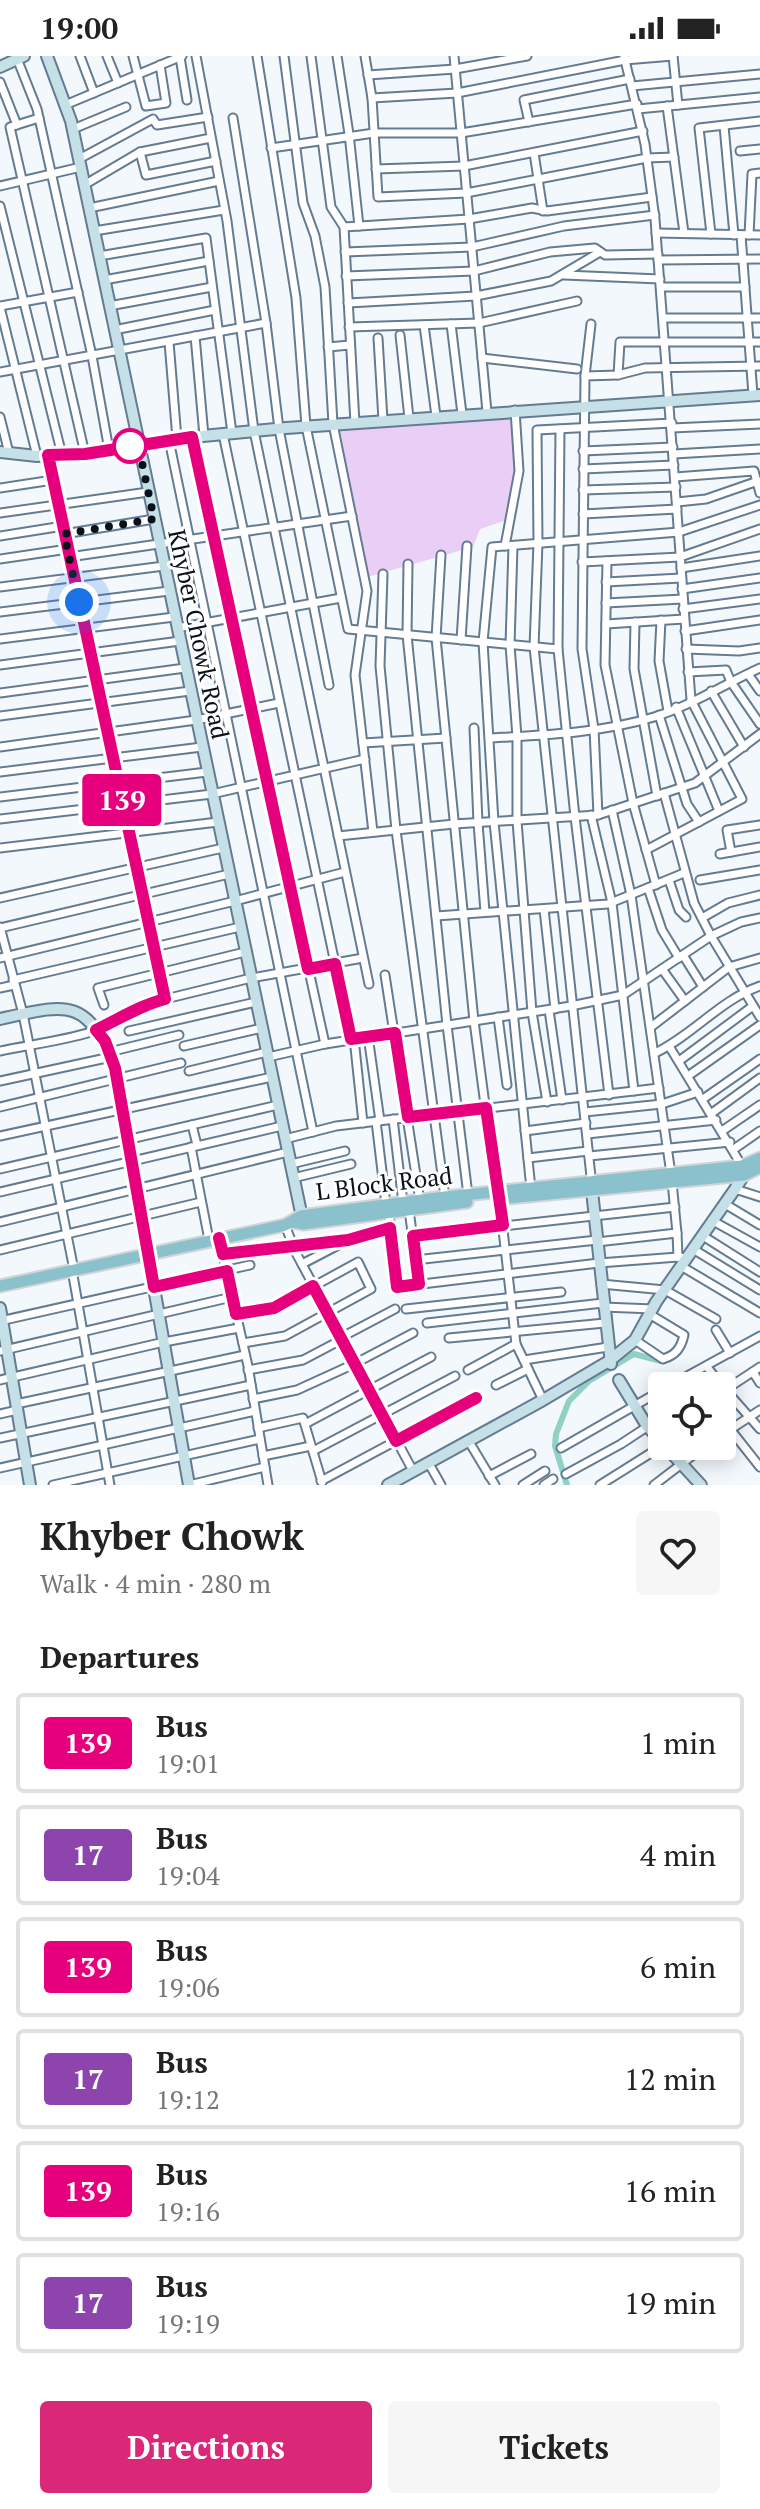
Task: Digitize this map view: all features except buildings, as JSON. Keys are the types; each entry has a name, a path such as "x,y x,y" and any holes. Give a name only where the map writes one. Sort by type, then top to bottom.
{"main road":[{"name":"L Block Road","path":"0,1286 296,1222 498,1196 751,1171 760,1158"},
{"name":"L Block Road","path":"406,1207 445,1197 498,1196 531,1189 592,1187"}],"street":[{"name":"Khyber Chowk Road","path":"47,56 73,129 291,1164 296,1222"},
{"path":"80,56 94,93"},
{"path":"107,56 118,83"},
{"path":"133,56 146,106 166,103 162,62"},
{"path":"65,105 181,56 187,100"},
{"path":"196,56 224,210 254,431 369,984"},
{"path":"257,56 296,298 306,426 348,629 558,649"},
{"path":"285,56 303,203 315,236 323,276 333,424 367,591 355,675 373,832"},
{"path":"311,56 331,207 344,227 355,423"},
{"path":"337,56 350,137 359,226"},
{"path":"365,56 372,98 378,197 466,193 647,158 674,157"},
{"path":"454,56 487,412"},
{"path":"368,75 455,69 527,56"},
{"path":"372,98 457,93 625,58 673,56 678,105"},
{"path":"0,67 19,57 39,118 92,356 109,450"},
{"path":"625,58 643,131 655,215 691,700 742,799 646,850"},
{"path":"529,122 524,100 631,82 676,82 760,74"},
{"path":"0,82 17,125"},
{"path":"271,148 374,133 461,133 638,106 760,97"},
{"path":"667,106 684,233"},
{"path":"73,129 126,107"},
{"path":"0,186 51,174 80,163 153,119 157,125 208,117"},
{"path":"39,118 10,127 85,454"},
{"path":"233,118 266,323 279,429 329,685"},
{"path":"711,234 699,128 760,121"},
{"path":"0,417 4,452 42,456 85,454 192,437 306,426 757,395 756,366 749,342 741,235 724,126"},
{"path":"376,169 464,166 643,131"},
{"path":"0,140 12,137"},
{"path":"84,185 140,152 211,138"},
{"path":"740,151 760,149"},
{"path":"140,152 146,175 216,161"},
{"path":"534,153 543,211"},
{"path":"741,235 752,174 760,173"},
{"path":"89,208 219,181"},
{"path":"344,227 469,219 532,208 543,211 652,197"},
{"path":"0,206 62,455"},
{"path":"94,231 224,210"},
{"path":"345,252 472,247 564,226 655,215"},
{"path":"656,233 760,235"},
{"path":"99,256 206,238 227,434 243,531 352,1039 363,1123"},
{"path":"346,276 474,271 550,252 595,248 605,255 760,259"},
{"path":"348,303 476,296 551,281 600,252"},
{"path":"104,280 209,261"},
{"path":"562,275 745,287"},
{"path":"109,306 212,287"},
{"path":"78,292 0,307 42,456 53,480 165,999"},
{"path":"349,327 479,323 577,301"},
{"path":"114,330 215,310"},
{"path":"663,318 760,318"},
{"path":"0,372 266,323"},
{"path":"451,324 462,414"},
{"path":"591,324 583,428 582,649 594,729 594,815 612,903 634,1091"},
{"path":"424,325 436,416"},
{"path":"400,335 409,418"},
{"path":"195,336 204,436"},
{"path":"378,338 383,420"},
{"path":"169,342 173,440 190,538 313,1132"},
{"path":"618,375 620,342 760,342"},
{"path":"328,347 350,345"},
{"path":"482,358 577,369"},
{"path":"585,376 618,375 645,368 756,366"},
{"path":"515,410 519,471 509,546 510,645 517,737 517,821 532,1012 547,1102"},
{"path":"566,1474 647,1426 610,1362 603,1305 584,1098 571,1006 534,647 538,543 537,430 760,424"},
{"path":"560,429 558,649 609,1095"},
{"path":"192,437 325,1044"},
{"path":"583,451 760,449"},
{"path":"583,469 674,465"},
{"path":"675,477 754,471 760,493"},
{"path":"0,488 53,480"},
{"path":"583,514 677,505 706,499 758,481"},
{"path":"583,490 676,487"},
{"path":"0,513 148,492"},
{"path":"531,1189 494,822 483,642 492,547 679,532 760,505"},
{"path":"0,559 69,553 352,516"},
{"path":"0,536 154,519"},
{"path":"582,562 680,557 760,529"},
{"path":"461,640 467,546"},
{"path":"441,555 436,638 474,1021 503,1225 516,1344 543,1400"},
{"path":"681,568 760,556"},
{"path":"607,561 605,665 633,803 662,930 703,987"},
{"path":"408,564 407,635 447,1025 468,1195"},
{"path":"0,587 164,566"},
{"path":"383,574 380,666 387,742 445,1197"},
{"path":"606,582 681,578"},
{"path":"682,589 760,578"},
{"path":"0,612 169,591"},
{"path":"0,639 85,628 207,623 341,598"},
{"path":"606,603 683,599"},
{"path":"683,609 760,599"},
{"path":"606,624 684,619"},
{"path":"661,620 659,661 672,709 719,811"},
{"path":"685,631 760,620"},
{"path":"635,622 634,669 643,719 660,794 676,834 684,873 711,936 757,1011 679,1061"},
{"path":"0,665 180,641"},
{"path":"686,649 739,651 760,648"},
{"path":"0,693 185,668"},
{"path":"490,738 567,733 659,715 760,668"},
{"path":"688,672 726,670 760,724"},
{"path":"748,674 760,691"},
{"path":"0,716 190,691"},
{"path":"711,691 744,747"},
{"path":"0,747 196,720 279,703"},
{"path":"659,715 687,804 699,822"},
{"path":"474,728 485,912"},
{"path":"338,836 454,824 594,815 683,787 703,777 760,734"},
{"path":"363,743 446,738"},
{"path":"0,772 202,747"},
{"path":"0,819 212,794 365,759"},
{"path":"0,797 207,772"},
{"path":"612,810 631,895 645,981 677,1233 685,1258 760,1313"},
{"path":"0,848 218,822"},
{"path":"731,852 727,830 760,825"},
{"path":"720,854 760,847"},
{"path":"0,898 223,848"},
{"path":"700,880 760,870"},
{"path":"4,957 345,872"},
{"path":"436,916 612,903 684,873"},
{"path":"110,1485 46,1126 23,1014 4,957 0,928 229,874"},
{"path":"669,880 679,910 686,917"},
{"path":"702,918 728,903 760,895"},
{"path":"544,909 562,1100"},
{"path":"189,1071 368,1036 571,1006 623,995 711,936 741,922 760,918"},
{"path":"0,988 240,927"},
{"path":"104,1005 98,988 245,952"},
{"path":"0,1051 96,1030 136,1012 145,1004 251,978 363,958"},
{"path":"651,1027 729,967 760,958"},
{"path":"662,969 685,1001"},
{"path":"385,975 420,1201"},
{"path":"655,1053 744,991 760,986"},
{"path":"129,1031 256,1002"},
{"path":"0,1019 50,1008 71,1009 82,1014 96,1030 110,1054 123,1109 189,1485 265,1467"},
{"path":"498,1017 507,1085"},
{"path":"688,1076 760,1025"},
{"path":"184,1046 262,1028"},
{"path":"0,1081 179,1035"},
{"path":"368,1036 397,1287 599,1263 685,1258 760,1290"},
{"path":"394,1483 610,1362 635,1340 685,1258 751,1171 669,1046"},
{"path":"585,1112 662,1104 700,1096 760,1059"},
{"path":"0,1107 181,1063"},
{"path":"0,1136 272,1077"},
{"path":"587,1134 665,1126 714,1117 760,1078"},
{"path":"285,1139 336,1126 659,1088"},
{"path":"0,1169 278,1105"},
{"path":"722,1131 760,1105"},
{"path":"393,1119 419,1284"},
{"path":"525,1131 586,1123"},
{"path":"192,1125 201,1202 214,1239 223,1254 243,1343 268,1485"},
{"path":"0,1192 282,1126"},
{"path":"528,1158 732,1146 760,1131"},
{"path":"291,1164 345,1151"},
{"path":"0,1222 288,1152"},
{"path":"293,1178 351,1164"},
{"path":"735,1189 760,1197"},
{"path":"0,1250 201,1202"},
{"path":"725,1204 760,1225"},
{"path":"413,1236 675,1207"},
{"path":"713,1221 760,1247"},
{"path":"296,1222 293,1247 413,1471"},
{"path":"223,1254 348,1240 390,1228"},
{"path":"415,1260 677,1233"},
{"path":"703,1236 760,1272"},
{"path":"302,1264 348,1240"},
{"path":"236,1314 274,1308 358,1262 371,1289 285,1336 243,1343"},
{"path":"1,1321 250,1265"},
{"path":"601,1284 665,1290 716,1319"},
{"path":"406,1309 561,1292"},
{"path":"4,1350 232,1297"},
{"path":"427,1323 513,1311 603,1305 652,1312 684,1335 682,1346 672,1356 663,1359 635,1340"},
{"path":"0,1308 4,1350 12,1378 30,1485"},
{"path":"248,1370 303,1360 395,1309"},
{"path":"449,1338 605,1323"},
{"path":"0,1380 239,1328"},
{"path":"716,1330 730,1353"},
{"path":"253,1399 297,1390 413,1333"},
{"path":"697,1372 760,1336"},
{"path":"468,1370 516,1344"},
{"path":"524,1360 608,1347"},
{"path":"0,1414 93,1388 245,1355"},
{"path":"305,1424 431,1357"},
{"path":"707,1367 711,1372"},
{"path":"496,1385 528,1369"},
{"path":"736,1379 756,1369 760,1383"},
{"path":"263,1456 312,1449 455,1376"},
{"path":"0,1438 251,1385"},
{"path":"561,1448 648,1397"},
{"path":"258,1428 303,1418 321,1484 476,1398"},
{"path":"736,1403 760,1429"},
{"path":"736,1425 760,1410"},
{"path":"0,1468 255,1411"},
{"path":"53,1485 260,1439"},
{"path":"468,1440 495,1485"},
{"path":"736,1442 760,1467"},
{"path":"489,1476 531,1454"},
{"path":"600,1485 648,1455"},
{"path":"654,1485 684,1460"},
{"path":"428,1462 441,1485"},
{"path":"681,1462 694,1483"},
{"path":"523,1485 545,1471"},
{"path":"544,1485 553,1479"}],"shaded area":[{"path":"514,410 517,472 507,520 480,529 473,547 364,578 330,425"}],"waterway":[{"path":"567,1485 555,1446 556,1434 569,1401 589,1381 634,1354 661,1361"}],"bus line":[{"name":"139","path":"219,1238 223,1254 348,1240 390,1228 397,1287 419,1284 413,1236 503,1225 486,1108 408,1117 395,1033 351,1039 335,964 308,969 192,437 85,454 48,455 165,999 145,1004 136,1012 96,1030 105,1041 115,1068 154,1287 227,1271 236,1314 274,1308 313,1286 396,1441 476,1398"}],"route":[{"path":"79,602 64,534 154,519 138,444 130,446"}]}
